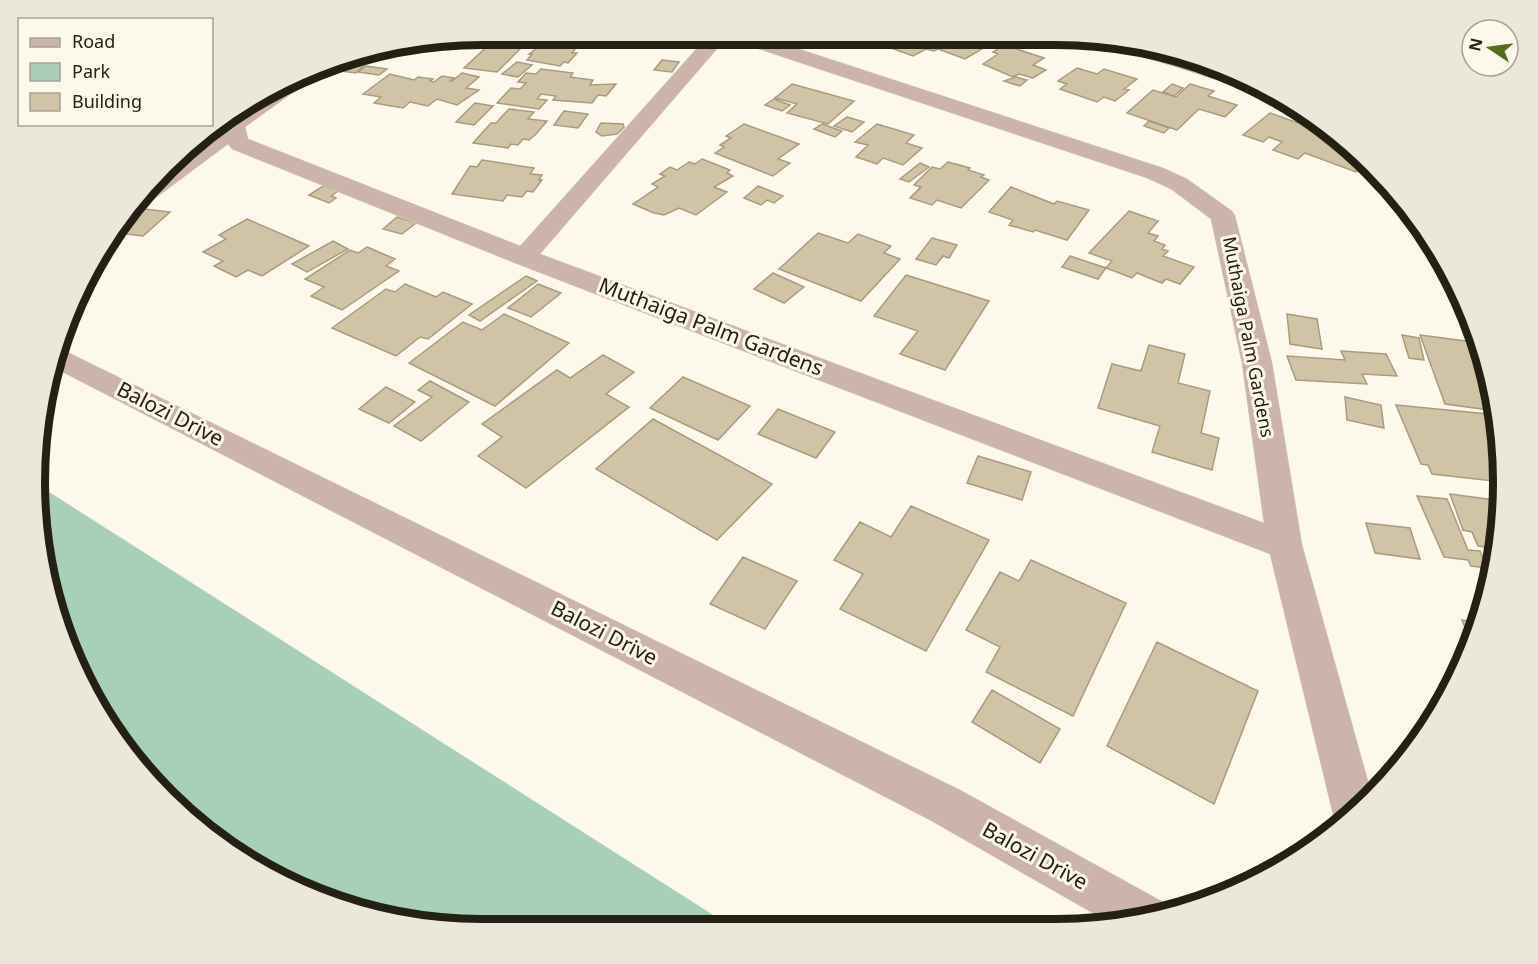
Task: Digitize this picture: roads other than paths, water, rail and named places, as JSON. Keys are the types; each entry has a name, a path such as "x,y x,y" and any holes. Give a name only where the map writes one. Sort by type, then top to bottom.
{"street":[{"path":"524,257 710,45"},
{"name":"Muthaiga Palm Gardens","path":"766,45 1155,173 1179,184 1223,216 1257,363 1285,545 1352,803"},
{"path":"170,176 234,130 234,125 266,103"},
{"name":"Muthaiga Palm Gardens","path":"234,130 234,137 240,144 524,257 1285,545"},
{"name":"Balozi Drive","path":"63,360 945,805 1136,912"}]}
